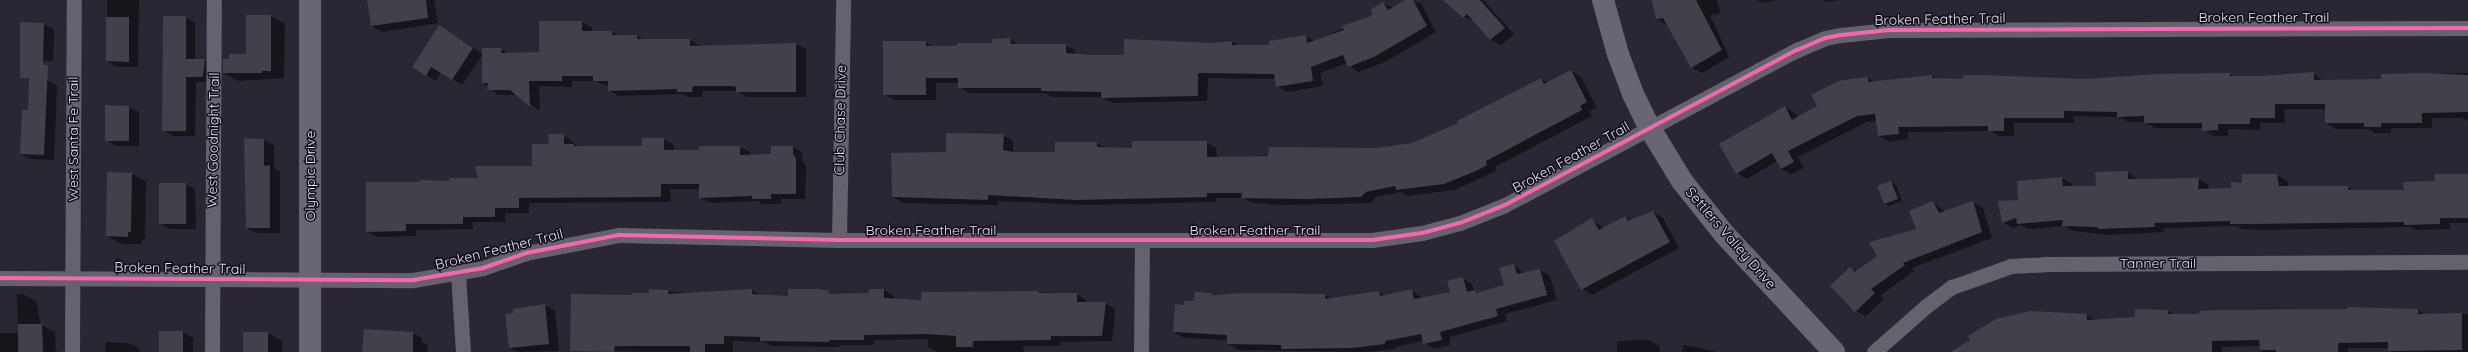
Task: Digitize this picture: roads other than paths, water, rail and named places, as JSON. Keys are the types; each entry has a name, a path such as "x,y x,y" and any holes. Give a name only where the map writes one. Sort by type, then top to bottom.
{"street":[{"name":"West Santa Fe Trail","path":"72,352 74,0"},
{"name":"West Goodnight Trail","path":"212,352 211,280 214,0"},
{"name":"Olympic Drive","path":"310,0 310,352"},
{"name":"Club Chase Drive","path":"839,240 843,0"},
{"name":"Settlers Valley Drive","path":"1603,0 1618,54 1649,127 1682,181 1725,235 1834,352"},
{"name":"Broken Feather Trail","path":"0,278 309,281 413,280 483,268 526,253 619,235 839,240 1142,242 1372,240 1422,233 1460,223 1505,205 1649,127 1797,50 1825,38 1864,31 2468,28"},
{"path":"1141,352 1142,242"},
{"name":"Tanner Trail","path":"1874,352 1925,307 1952,287 2011,266 2054,264 2468,262"},
{"path":"458,273 463,352"}]}
